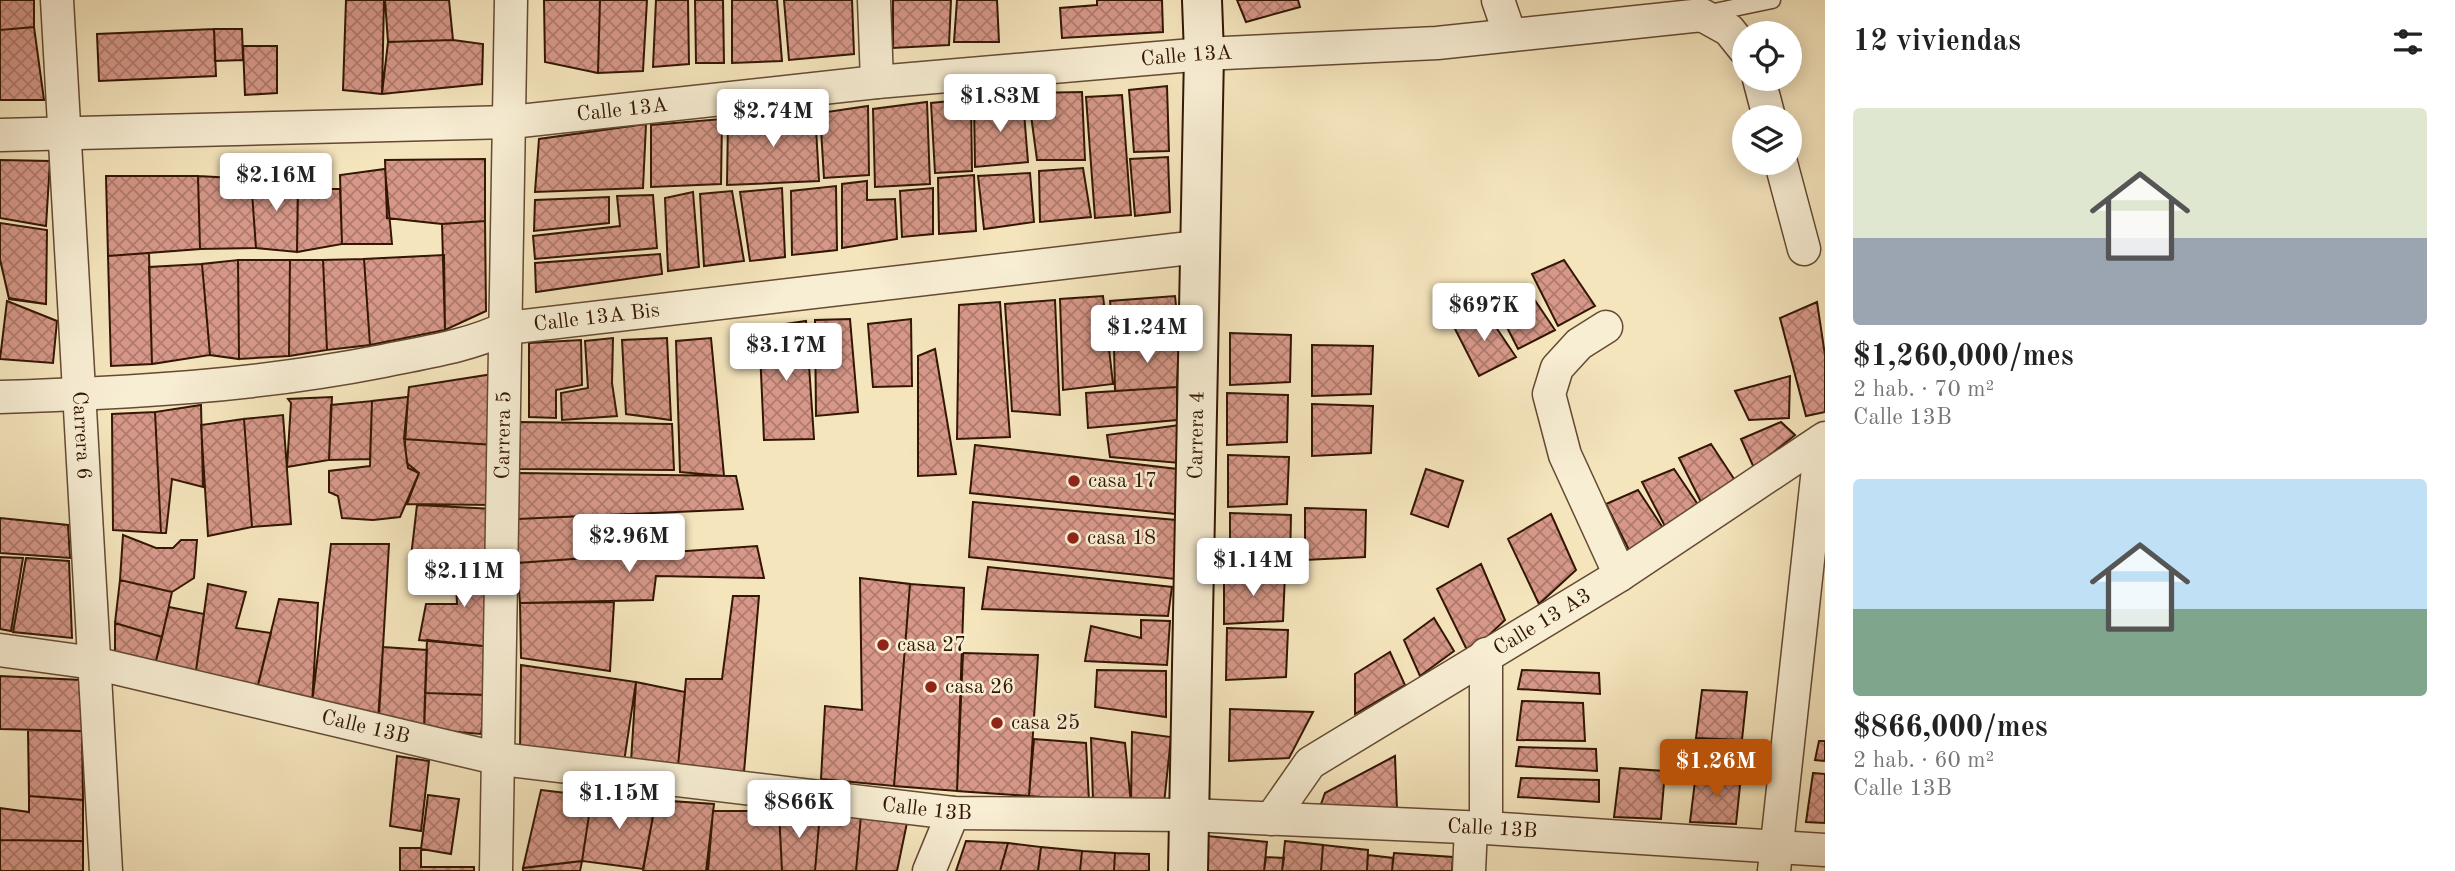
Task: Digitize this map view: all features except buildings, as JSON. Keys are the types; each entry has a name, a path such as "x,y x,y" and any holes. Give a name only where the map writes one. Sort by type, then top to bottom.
{"main road":[{"name":"Carrera 4","path":"1188,871 1198,247 1204,54 1202,0"}],"street":[{"name":"Carrera 6","path":"57,0 106,871"},
{"name":"Carrera 5","path":"496,871 511,122 511,0"},
{"path":"874,0 877,82"},
{"path":"1498,0 1510,36"},
{"name":"Calle 13A","path":"0,135 511,122 877,82 1204,54 1437,44 1702,15"},
{"path":"1702,15 1732,34"},
{"path":"1784,175 1804,249"},
{"name":"Calle 13A Bis","path":"0,397 145,393 300,378 473,344 506,328 1198,247"},
{"path":"1606,327 1579,344 1557,368 1549,394 1565,455 1620,575"},
{"path":"1775,859 1823,440"},
{"name":"Calle 13 A3","path":"1271,819 1310,763 1486,653 1620,575 1823,440"},
{"name":"Calle 13B","path":"0,650 94,663 500,759 953,813 1189,816 1479,828 1775,859 1825,850"},
{"path":"1469,871 1479,828 1486,653"},
{"path":"929,871 953,813"}],"lane":[{"path":"1702,15 1772,0"}],"place":[{"name":"casa 17","path":"1074,481"},
{"name":"casa 18","path":"1073,538"},
{"name":"casa 27","path":"883,645"},
{"name":"casa 26","path":"931,687"},
{"name":"casa 25","path":"997,723"}]}
